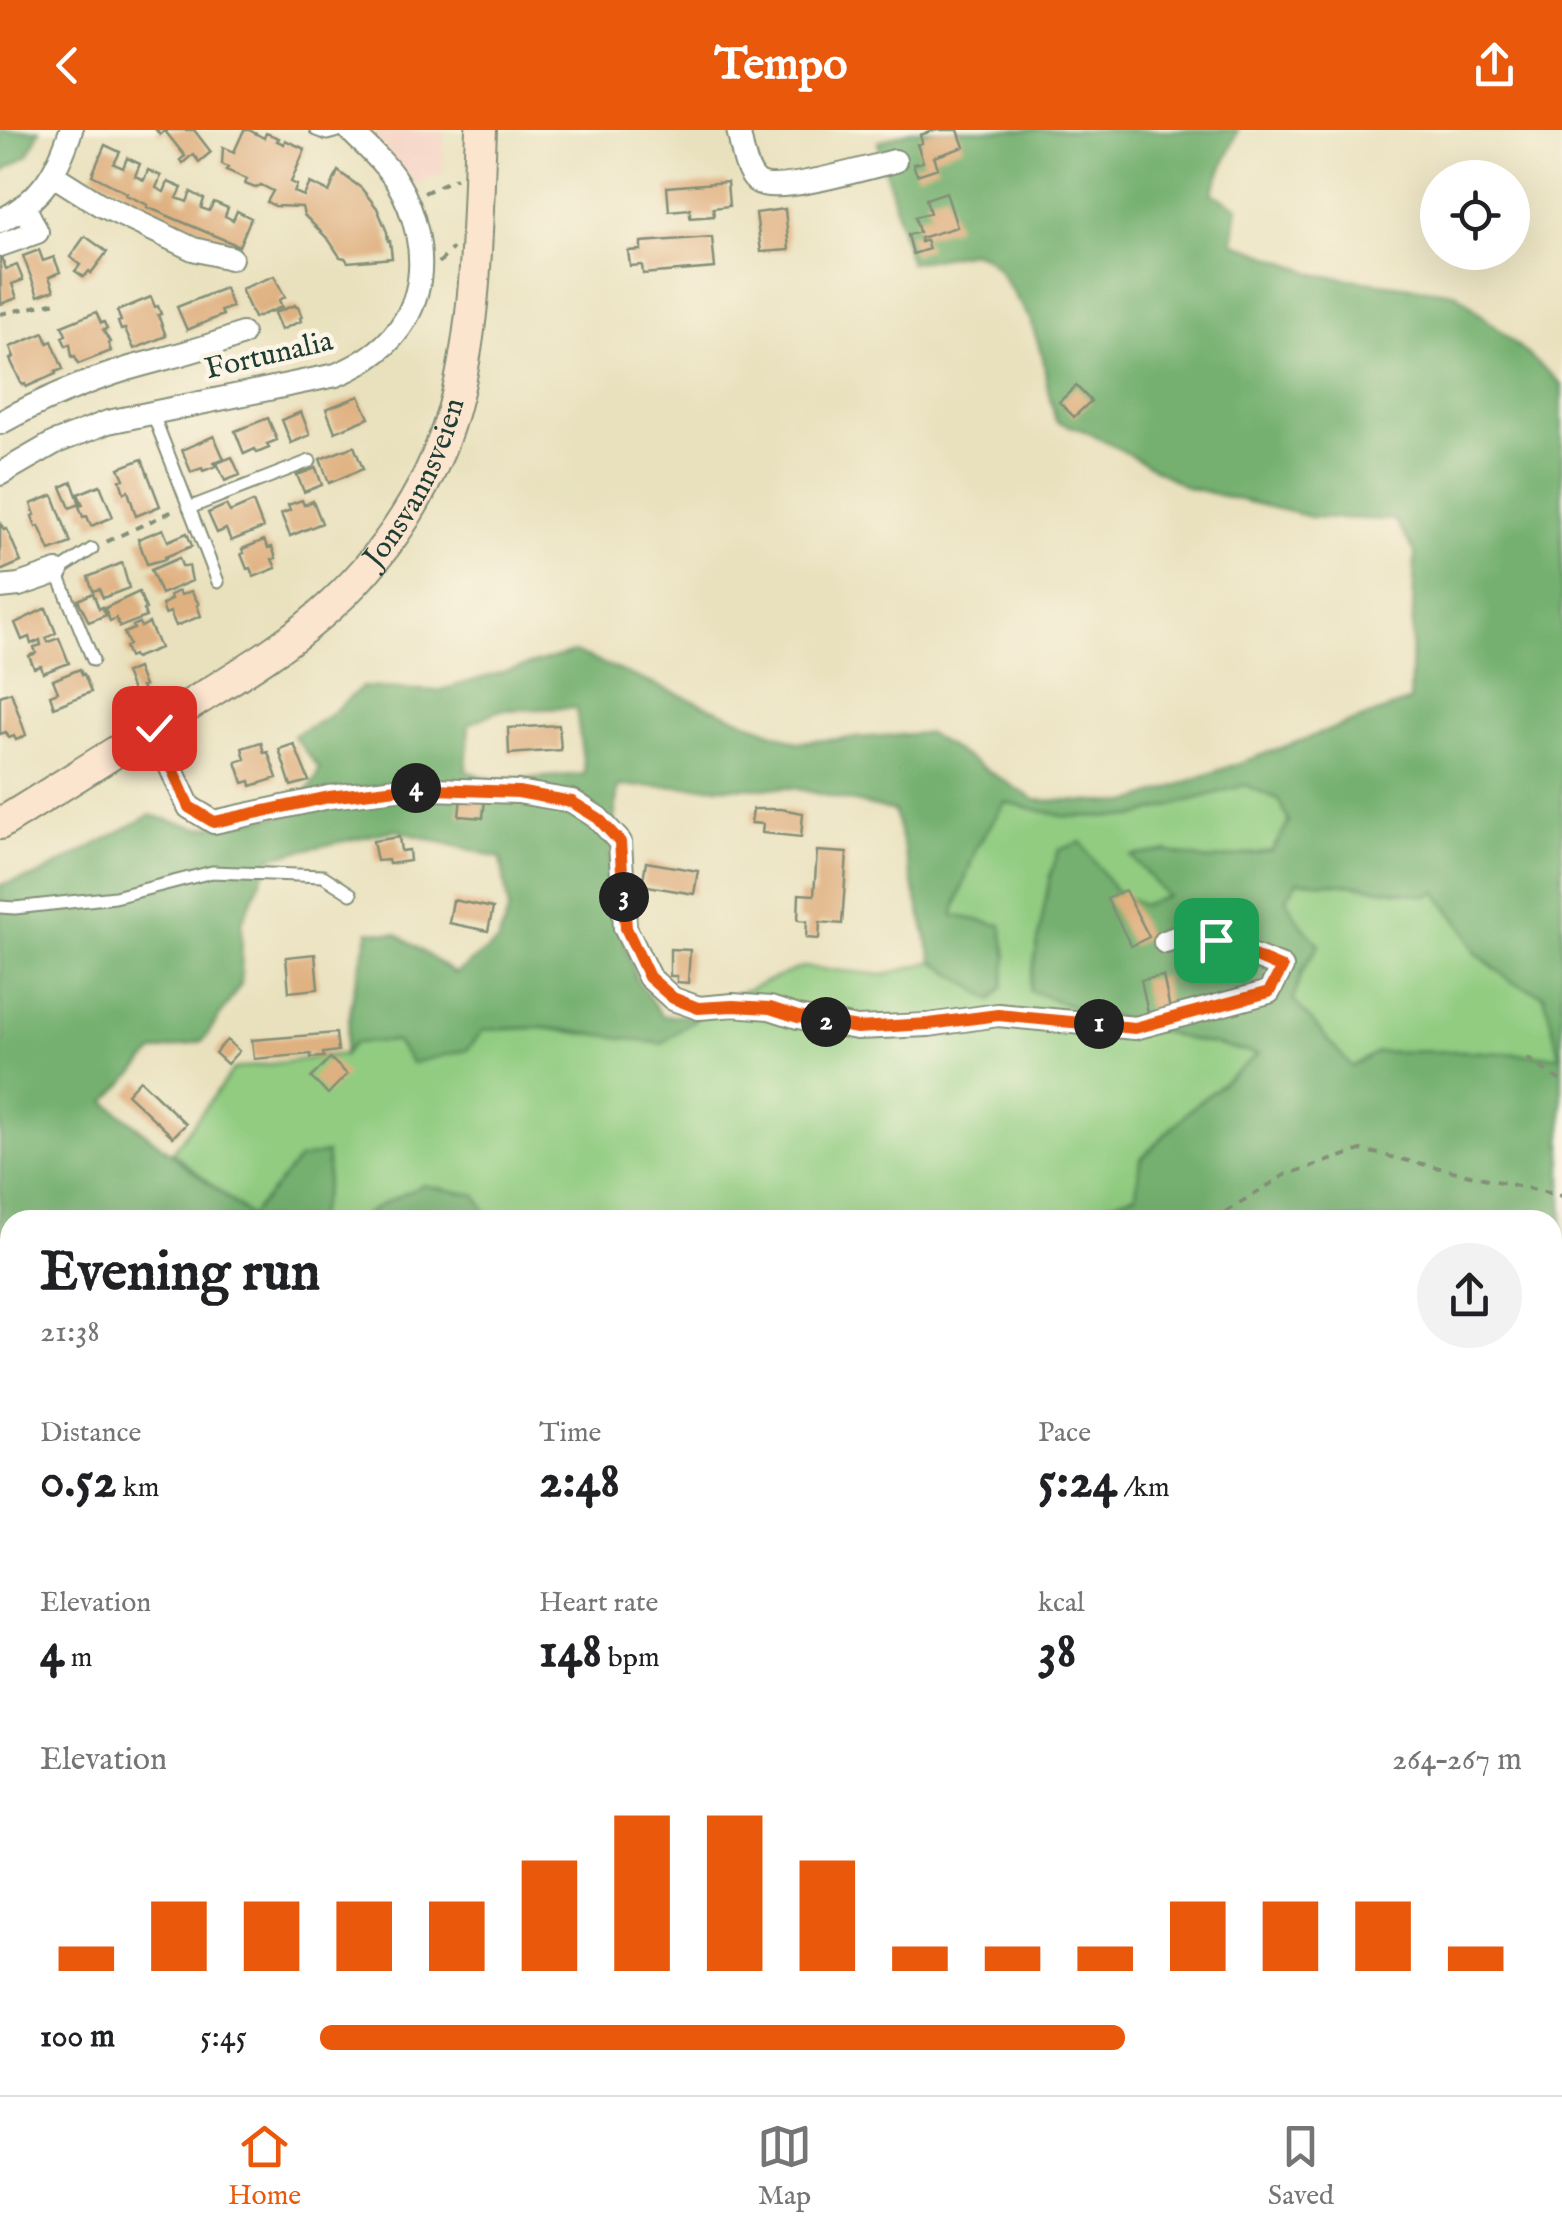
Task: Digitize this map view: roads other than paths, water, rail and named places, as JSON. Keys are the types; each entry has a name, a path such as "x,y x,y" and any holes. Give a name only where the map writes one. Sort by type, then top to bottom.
{"main road":[{"name":"Jonsvannsveien","path":"0,824 274,650 366,571 396,532 442,442 464,364 481,130"}],"street":[{"path":"0,222 39,194 62,157 71,130"},
{"name":"Fortunalia","path":"0,474 80,431 152,412 336,375 384,347 403,324 416,298 420,245 408,200 388,168 350,130"},
{"path":"738,130 750,172 768,187 804,183 895,161"},
{"path":"53,175 98,204 177,242 231,258"},
{"path":"0,246 37,232 24,206"},
{"name":"Fortunalia","path":"0,423 97,379 242,334"},
{"path":"0,587 57,572"},
{"path":"154,728 189,807 214,822 329,797 405,788 518,792 572,802 598,818 620,842 626,928 649,977 673,998 698,1008 770,1008 857,1028 998,1015 1135,1028 1269,992 1282,968 1191,932 1165,942"}],"lane":[{"path":"316,130 328,134 342,130"},
{"path":"152,412 218,582"},
{"path":"190,508 310,461"},
{"path":"92,549 57,572 93,660"},
{"path":"0,907 115,898 212,872 323,876 351,894"}]}
